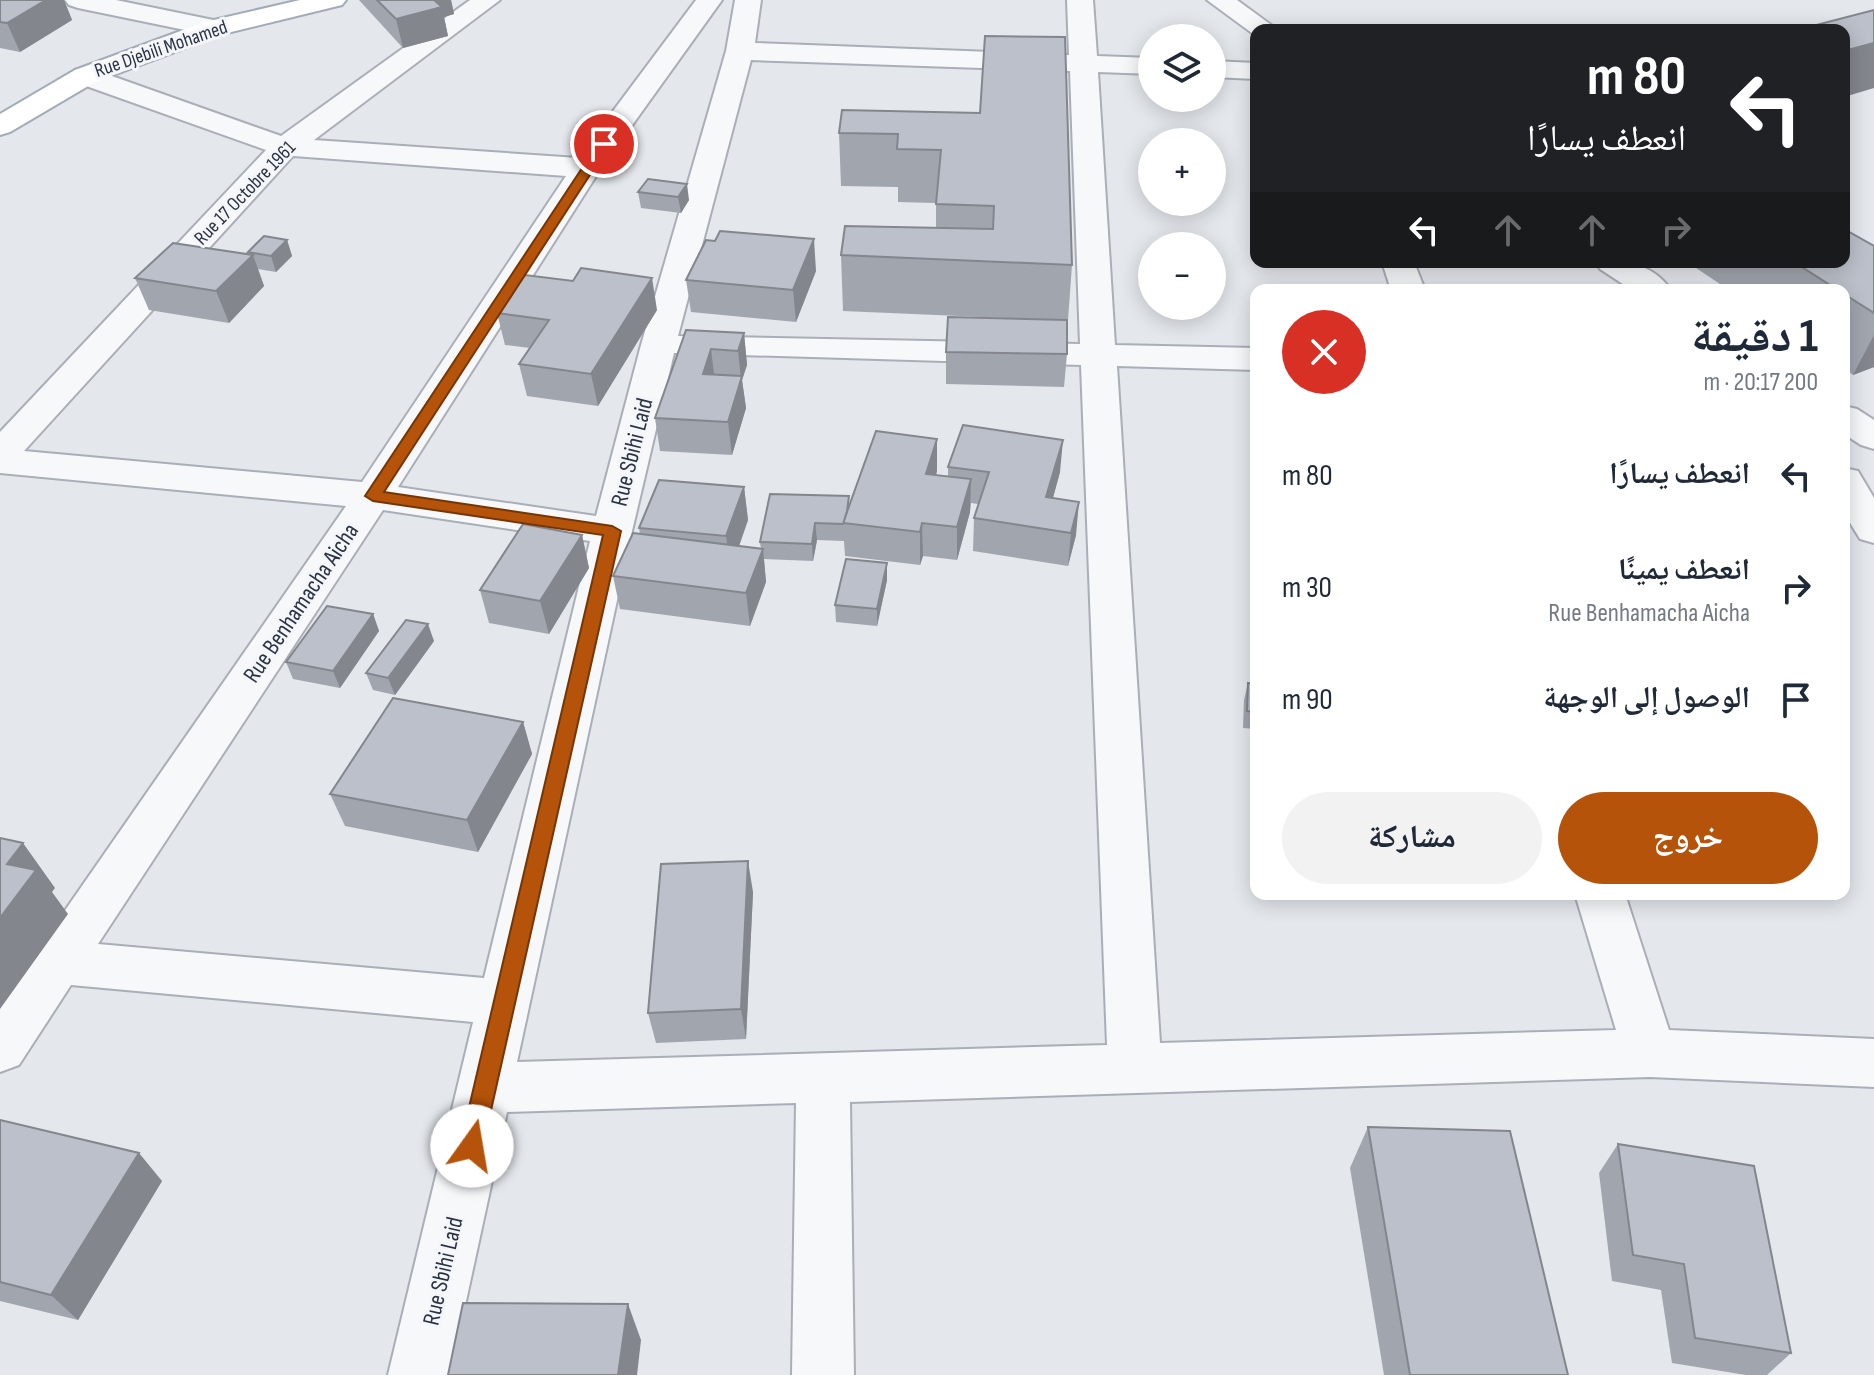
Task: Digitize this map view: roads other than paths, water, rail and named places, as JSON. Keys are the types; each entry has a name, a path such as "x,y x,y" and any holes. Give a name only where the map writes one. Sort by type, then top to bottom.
{"main road":[{"name":"Rue Djebili Mohamed","path":"0,126 85,76 214,28 333,0"}],"street":[{"path":"78,0 214,28"},
{"name":"Rue 17 Octobre 1961","path":"0,455 285,147 487,0"},
{"name":"Rue Benhamacha Aicha","path":"0,1048 373,496 586,168 709,0"},
{"name":"Rue Sbihi Laid","path":"419,1375 612,531 658,345 740,51 748,0"},
{"path":"1080,0 1135,1068"},
{"path":"1220,0 1256,24"},
{"path":"740,51 1138,65"},
{"path":"1226,70 1250,71"},
{"path":"85,76 285,147 586,168"},
{"path":"1621,268 1645,284"},
{"path":"658,345 1250,359"},
{"path":"1850,421 1874,437"},
{"path":"0,461 373,496 612,531"},
{"path":"1850,490 1874,530"},
{"path":"1602,900 1650,1053"},
{"path":"58,962 504,1002"},
{"path":"485,1088 1650,1053 1874,1063"},
{"path":"823,1078 823,1375"}]}
